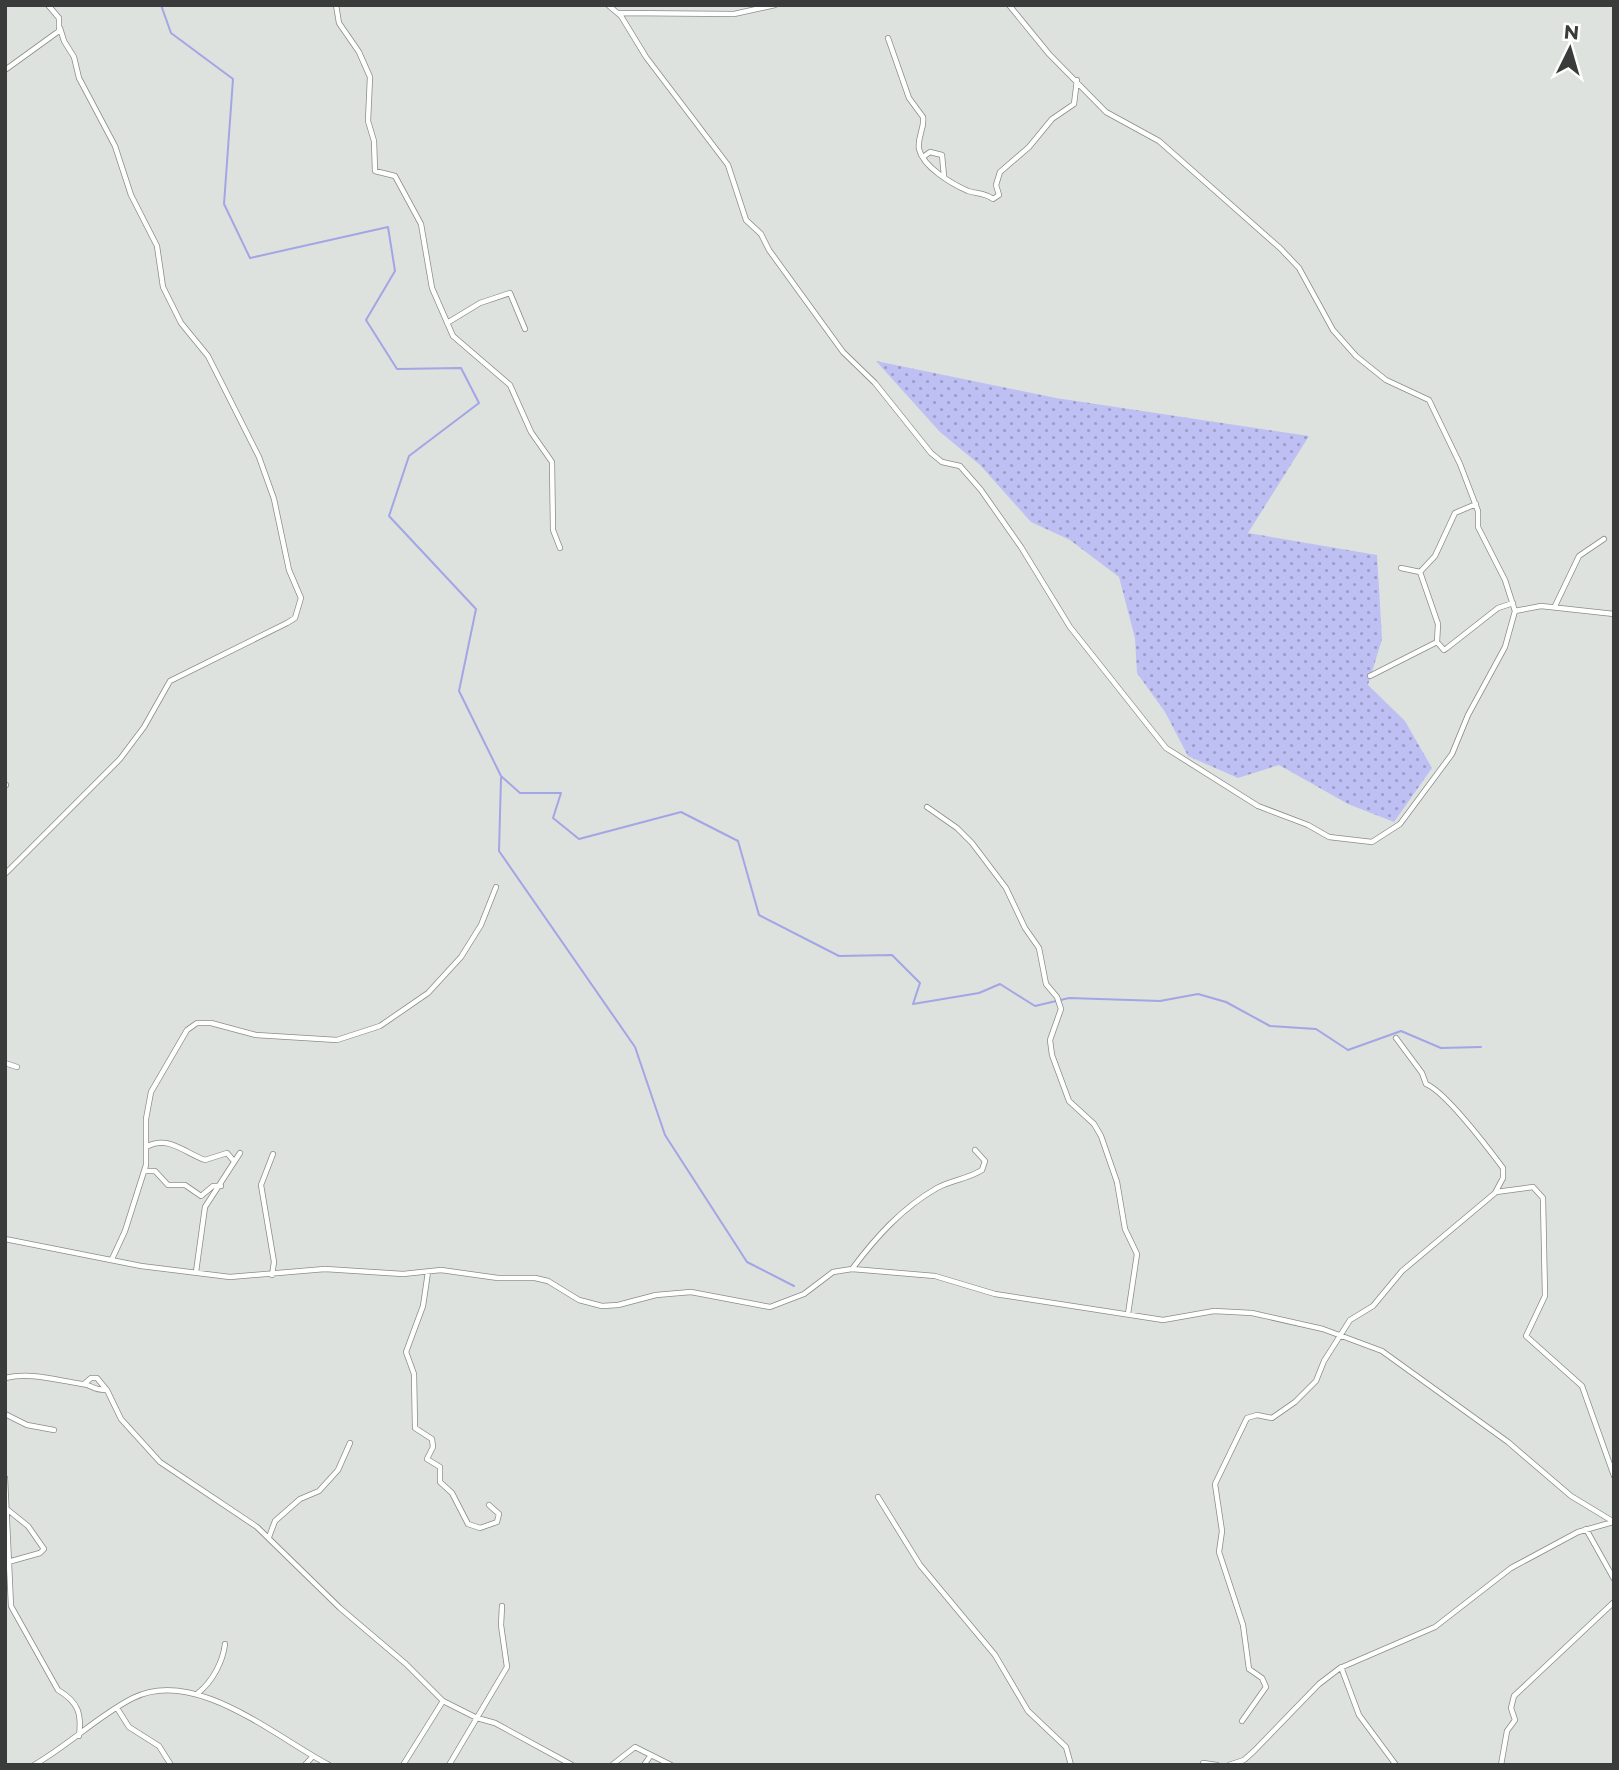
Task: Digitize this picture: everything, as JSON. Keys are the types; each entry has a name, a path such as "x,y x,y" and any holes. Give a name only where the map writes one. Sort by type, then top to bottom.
{"street":[{"path":"5,874 120,759 144,727 170,681 288,623 295,618 301,598 289,570 274,499 259,457 246,437 208,356 178,319 163,287 157,246 131,195 115,146 79,78 74,57 64,41 59,18 48,5"},
{"path":"336,5 339,23 359,52 370,77 368,121 374,141 376,171 395,176 417,213 426,243 429,279 457,341 510,385 531,432 552,462 553,530 560,548"},
{"path":"608,5 618,13 646,57 730,168 746,220 761,234 769,250 843,352 869,377 931,453 942,462 960,466 978,487 1021,547 1074,634 1157,739 1184,760 1219,779 1266,811 1308,825 1329,837 1372,842 1381,839 1400,824 1452,754 1468,715 1505,648 1515,611 1478,527 1476,504 1429,400 1386,380 1356,356 1334,330 1299,268 1280,248 1159,141 1106,112 1049,54 1009,5"},
{"path":"618,13 734,14 775,5"},
{"path":"5,70 32,48 58,33 60,28"},
{"path":"888,38 909,98 923,117 919,138 922,158 930,167 967,190 998,198 996,181 1000,172 1030,146 1046,124 1074,104 1077,80"},
{"path":"922,158 930,152 942,155 944,176"},
{"path":"447,323 480,303 510,293 525,329"},
{"path":"1420,572 1435,556 1455,513 1476,504"},
{"path":"1555,606 1579,556 1604,539"},
{"path":"1401,568 1420,572"},
{"path":"1420,572 1438,624 1437,642 1444,650 1498,608 1513,603"},
{"path":"1515,611 1555,606 1614,614"},
{"path":"1370,676 1437,642"},
{"path":"927,807 957,828 972,843 1006,888 1024,928 1039,948 1046,984 1061,1009 1049,1040 1052,1055 1069,1101 1094,1124 1101,1136 1117,1182 1125,1229 1137,1254 1128,1314"},
{"path":"112,1259 125,1231 145,1171 148,1146 146,1119 151,1092 187,1030 197,1023 211,1023 256,1035 337,1040 380,1026 428,993 461,957 481,925 496,887"},
{"path":"1242,1721 1266,1687 1257,1674 1249,1669 1243,1625 1221,1563 1219,1552 1222,1531 1215,1478 1244,1421 1257,1415 1272,1418 1295,1402 1315,1381 1350,1320 1384,1294 1402,1271 1450,1227 1495,1193 1503,1178 1503,1168 1466,1120 1435,1088 1426,1084 1422,1073 1396,1038"},
{"path":"5,1063 17,1067"},
{"path":"148,1146 156,1142 184,1147 205,1160 227,1153 234,1161"},
{"path":"852,1269 883,1229 917,1201 939,1186 982,1170 985,1161 975,1150"},
{"path":"197,1272 204,1211 240,1153"},
{"path":"271,1276 274,1262 261,1185 273,1154"},
{"path":"145,1171 155,1171 171,1186 186,1185 198,1195 205,1194 213,1186 221,1186"},
{"path":"1495,1193 1533,1187 1542,1198 1545,1296 1526,1336 1582,1386 1614,1476"},
{"path":"5,1239 112,1259 240,1278 325,1269 542,1278 579,1300 602,1306 618,1305 656,1294 691,1292 770,1307 808,1292 833,1272 852,1269 935,1276 995,1294 1172,1320 1214,1311 1241,1311 1339,1335 1382,1351 1508,1442 1571,1496 1614,1522"},
{"path":"428,1272 426,1296 406,1352 414,1374 415,1428 432,1439 433,1447 427,1458 440,1467 440,1482 452,1493 468,1524 480,1528 497,1522 499,1514 489,1505"},
{"path":"5,1378 35,1374 84,1384 95,1391 106,1389"},
{"path":"84,1384 91,1378 97,1378 106,1389 121,1419 160,1462 243,1516 443,1701 477,1718 495,1723 572,1765"},
{"path":"5,1414 27,1425 54,1430"},
{"path":"269,1538 275,1521 300,1499 319,1491 338,1470 350,1443"},
{"path":"5,1478 8,1510 8,1608 58,1690 69,1695 81,1713 79,1737"},
{"path":"878,1497 920,1565 995,1655 1028,1711 1066,1747 1071,1765"},
{"path":"8,1510 28,1526 44,1545 40,1553 8,1562"},
{"path":"1230,1765 1243,1762 1319,1684 1341,1667 1371,1657 1435,1627 1500,1575 1586,1529 1614,1522"},
{"path":"1586,1529 1614,1579"},
{"path":"1501,1765 1507,1731 1515,1720 1511,1708 1514,1696 1614,1602"},
{"path":"449,1765 507,1667 501,1625 502,1606"},
{"path":"197,1694 222,1660 225,1644"},
{"path":"1341,1667 1359,1715 1396,1765"},
{"path":"34,1765 79,1737 117,1708 152,1690 172,1688 197,1694 250,1719 329,1765"},
{"path":"403,1765 443,1701"},
{"path":"117,1708 129,1727 159,1746 171,1765"},
{"path":"612,1765 632,1748 671,1765"},
{"path":"644,1765 651,1755"},
{"path":"305,1765 313,1756"},
{"path":"1203,1763 1217,1765"}],"shaded area":[{"path":"876,361 1056,398 1309,436 1248,533 1377,555 1382,639 1368,685 1405,721 1432,768 1394,822 1348,804 1279,765 1238,778 1188,756 1165,712 1137,673 1135,638 1119,577 1070,540 1031,522 980,465 940,432"}],"waterway":[{"path":"161,5 171,33 233,79 224,204 250,258 388,227 395,271 366,320 397,369 461,368 479,403 409,456 389,516 476,609 459,691 501,776 520,793 561,793 553,818 579,839 681,812 738,841 759,915 839,956 892,955 920,983 913,1004 979,993 1000,984 1035,1006 1069,998 1160,1001 1198,994 1226,1002 1270,1026 1316,1029 1348,1050 1401,1031 1441,1048 1481,1047"},
{"path":"501,778 499,851 635,1047 665,1135 747,1262 794,1286"}]}
